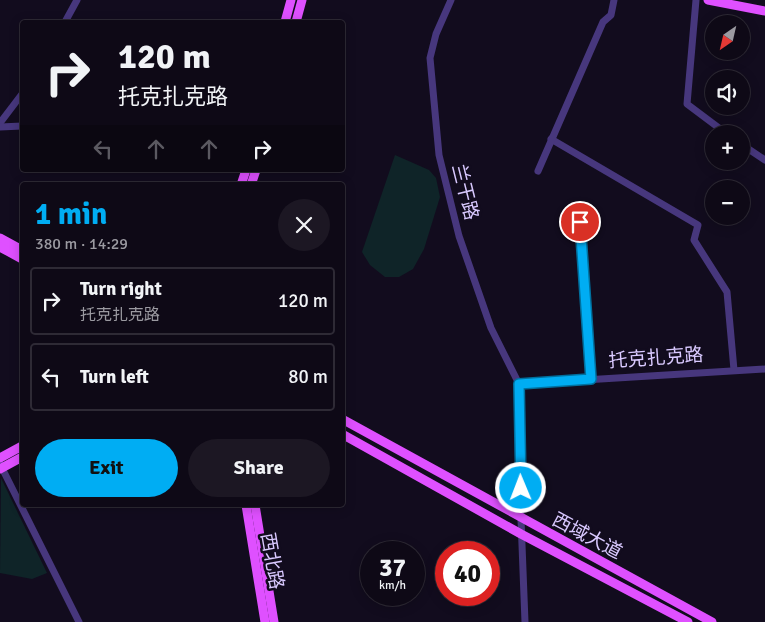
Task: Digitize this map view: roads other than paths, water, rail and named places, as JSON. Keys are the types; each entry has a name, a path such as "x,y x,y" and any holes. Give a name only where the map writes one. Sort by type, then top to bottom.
{"main road":[{"path":"286,20 291,0"},
{"path":"297,20 302,0"},
{"path":"708,0 765,12"},
{"path":"0,238 20,249"},
{"path":"0,248 20,258"},
{"name":"西域大道","path":"345,421 712,622"},
{"name":"西域大道","path":"345,436 522,534 688,622"},
{"path":"0,458 20,447"},
{"path":"1,467 20,458"},
{"name":"西北路","path":"246,507 265,622"},
{"name":"西北路","path":"255,507 274,622"}],"street":[{"path":"66,20 77,0"},
{"name":"兰干路","path":"451,0 436,34 430,58 439,155 459,236 484,310 519,384"},
{"path":"538,171 603,22 611,15 614,0"},
{"path":"696,0 687,104 715,125"},
{"path":"0,123 20,97"},
{"path":"0,127 20,126"},
{"path":"551,139 698,225 694,240 728,292 734,370"},
{"path":"750,150 765,160"},
{"path":"580,222 591,379"},
{"name":"托克扎克路","path":"519,384 765,369"},
{"path":"519,384 525,622"},
{"path":"1,467 20,505"},
{"path":"21,507 79,622"}]}
